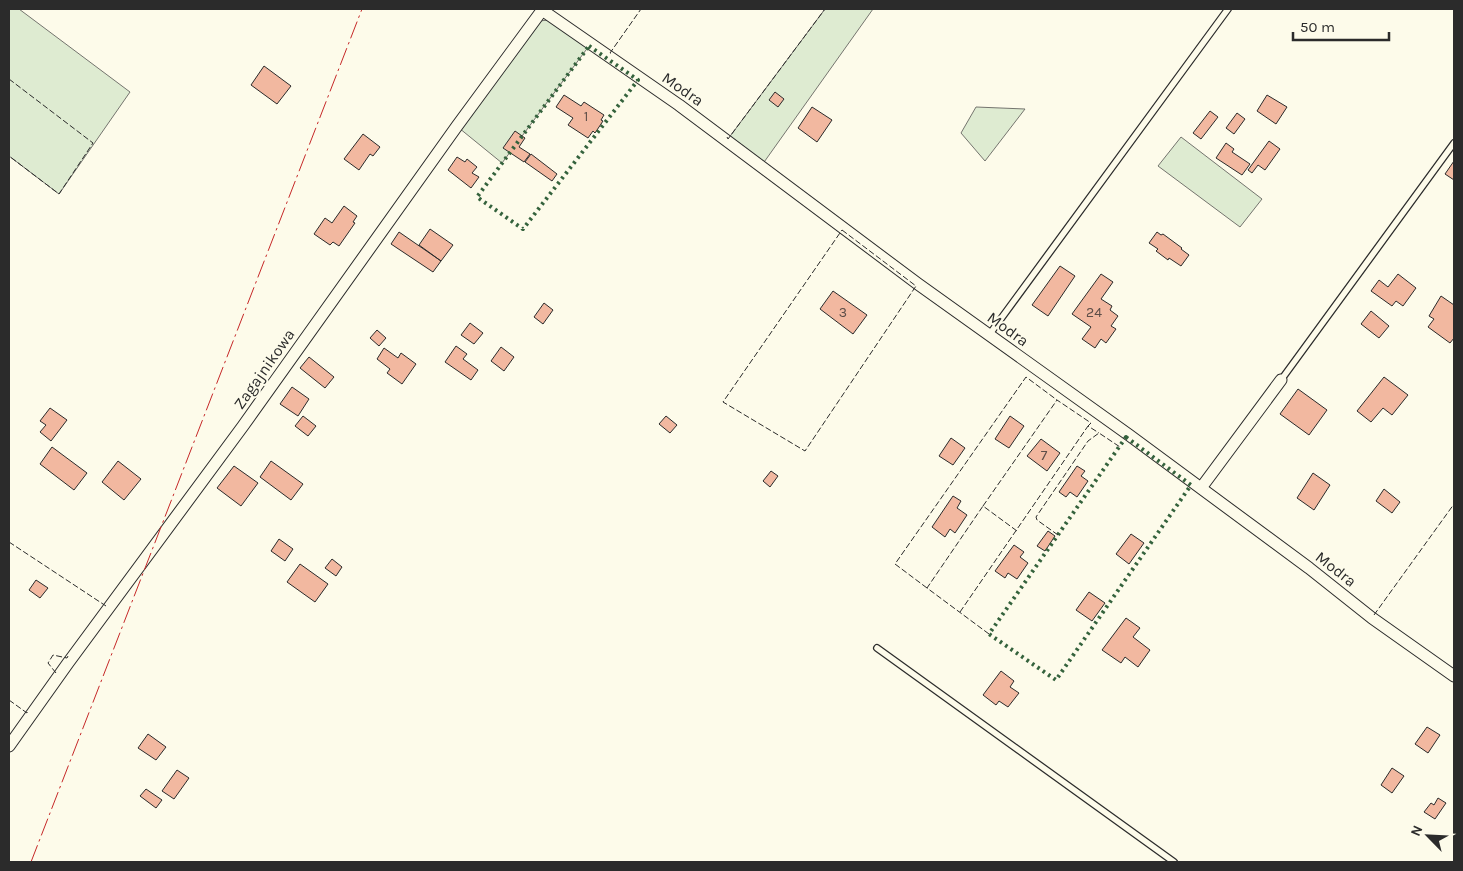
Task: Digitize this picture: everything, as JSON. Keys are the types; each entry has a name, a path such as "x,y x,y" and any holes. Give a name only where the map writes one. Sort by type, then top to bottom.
{"street":[{"name":"Modra","path":"543,9 679,105 918,284 1201,488 1309,568 1372,618 1454,676"},
{"name":"Zagajnikowa","path":"9,746 243,426 543,9"},
{"path":"1201,488 1281,380"}],"lane":[{"path":"989,335 1228,9"},
{"path":"1281,380 1454,143"},
{"path":"877,648 1174,862"}],"green space":[{"path":"9,9 19,9 130,92 59,194 9,156"},
{"path":"825,9 873,9 762,165 728,139"},
{"path":"549,20 589,46 502,163 459,128 539,21"},
{"path":"976,107 1025,109 985,161 961,133"},
{"path":"1181,137 1262,199 1240,227 1158,166"}],"building":[{"path":"264,66 291,86 277,104 251,85"},
{"path":"775,92 784,99 778,107 769,100"},
{"path":"564,95 581,106 584,102 604,115 601,120 603,121 595,133 593,131 588,138 568,125 573,118 556,107"},
{"path":"1267,95 1287,107 1276,124 1257,111"},
{"path":"812,107 832,120 817,142 798,128"},
{"path":"1210,111 1218,117 1201,139 1193,133"},
{"path":"1237,113 1245,119 1234,134 1226,128"},
{"path":"515,131 525,138 519,147 530,154 524,162 503,148"},
{"path":"363,134 380,147 373,156 370,154 359,170 344,159"},
{"path":"1269,141 1280,149 1265,170 1258,165 1252,173 1248,170"},
{"path":"1226,143 1234,149 1232,152 1250,164 1242,175 1216,158"},
{"path":"531,154 557,174 552,181 525,162"},
{"path":"457,157 465,162 467,159 477,167 472,173 479,177 471,188 448,170"},
{"path":"1454,161 1454,180 1445,174"},
{"path":"344,206 357,216 353,222 355,223 339,246 333,242 330,245 314,234 325,218 332,223"},
{"path":"430,229 453,245 441,261 419,245"},
{"path":"399,232 441,261 433,272 391,244"},
{"path":"1157,232 1161,235 1163,234 1189,255 1181,266 1169,258 1168,260 1156,251 1158,249 1149,243"},
{"path":"1060,266 1075,276 1048,316 1032,305"},
{"path":"1101,274 1113,282 1101,299 1112,306 1110,310 1118,316 1111,326 1116,329 1106,343 1101,339 1095,348 1082,339 1091,327 1072,314"},
{"path":"1398,274 1416,288 1403,306 1396,301 1392,306 1371,291 1379,280 1388,287"},
{"path":"833,291 867,315 853,334 820,309"},
{"path":"1441,296 1454,305 1454,338 1450,343 1428,327 1434,319 1429,316"},
{"path":"544,303 553,310 543,324 534,317"},
{"path":"1371,311 1389,326 1379,338 1361,324"},
{"path":"470,323 483,333 474,344 461,335"},
{"path":"377,330 386,338 379,346 370,338"},
{"path":"456,346 467,354 463,359 478,370 471,380 445,362"},
{"path":"501,347 514,357 504,371 491,361"},
{"path":"384,348 398,358 401,353 416,364 402,384 387,373 390,369 377,359"},
{"path":"309,357 334,377 325,388 300,368"},
{"path":"1384,377 1408,395 1392,415 1383,408 1371,422 1357,411"},
{"path":"292,387 309,399 298,416 280,404"},
{"path":"1298,389 1327,410 1309,435 1280,414"},
{"path":"50,408 67,420 51,441 40,432 46,425 40,421"},
{"path":"303,416 316,426 308,436 295,426"},
{"path":"666,416 677,425 670,433 659,424"},
{"path":"1010,416 1024,426 1009,448 995,439"},
{"path":"951,438 965,448 953,465 939,456"},
{"path":"1041,439 1060,453 1047,471 1027,456"},
{"path":"52,447 87,473 74,490 40,464"},
{"path":"118,461 141,479 124,500 102,482"},
{"path":"271,461 303,484 291,500 260,477"},
{"path":"234,466 258,483 241,506 217,488"},
{"path":"1077,466 1085,471 1081,476 1088,481 1077,497 1070,492 1066,497 1059,492"},
{"path":"771,471 778,476 770,487 763,481"},
{"path":"1313,473 1330,485 1314,510 1297,498"},
{"path":"1384,489 1400,502 1392,513 1376,501"},
{"path":"953,496 961,501 957,508 967,515 955,533 950,529 945,537 932,527"},
{"path":"1048,531 1055,536 1045,551 1037,546"},
{"path":"1131,534 1144,543 1129,564 1116,554"},
{"path":"279,539 293,549 285,561 271,551"},
{"path":"1014,545 1024,552 1020,557 1028,563 1017,579 1008,573 1005,578 995,571"},
{"path":"332,559 342,567 336,576 325,568"},
{"path":"300,564 328,584 315,602 287,582"},
{"path":"36,580 48,588 40,598 29,590"},
{"path":"1089,592 1105,603 1092,621 1076,610"},
{"path":"1126,618 1140,628 1133,637 1150,650 1138,667 1125,657 1121,663 1102,650"},
{"path":"1001,671 1014,681 1010,687 1019,693 1008,707 999,701 996,705 983,695"},
{"path":"1427,727 1440,735 1428,753 1415,744"},
{"path":"148,734 166,747 156,760 138,748"},
{"path":"1392,768 1404,776 1392,793 1381,785"},
{"path":"177,770 189,778 174,799 162,791"},
{"path":"146,789 162,800 156,808 140,796"},
{"path":"1438,798 1446,803 1435,819 1424,812 1431,803 1434,805"}],"hedge":[{"path":"589,46 638,80 523,229 477,197 589,46"},
{"path":"1126,437 1191,485 1056,680 989,634 1126,437"}],"fence":[{"path":"611,53 641,9"},
{"path":"727,137 728,139 825,9"},
{"path":"9,79 93,143 59,194 9,156"},
{"path":"842,230 916,286 805,451 723,402 842,230"},
{"path":"927,588 895,564 1026,377 1057,400"},
{"path":"983,506 1057,400 1091,423 1088,426"},
{"path":"960,612 1088,426 1099,433"},
{"path":"1058,535 1037,520 1036,517 1088,441 1099,433 1120,447"},
{"path":"1374,615 1454,504"},
{"path":"989,634 927,588 983,506 1017,531"},
{"path":"9,542 106,606"},
{"path":"56,673 48,663 53,655 67,658 68,656"},
{"path":"9,700 28,712"}],"power":[{"path":"31,862 362,9"}]}
